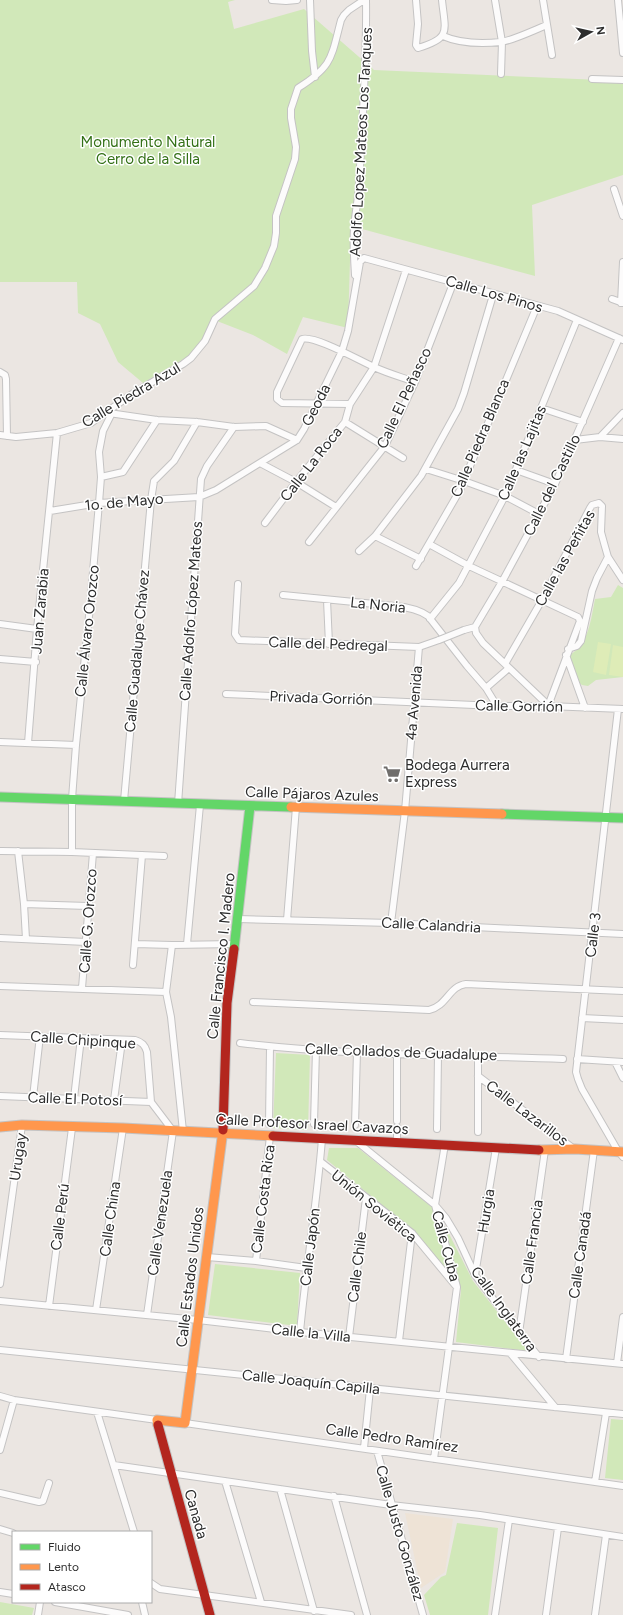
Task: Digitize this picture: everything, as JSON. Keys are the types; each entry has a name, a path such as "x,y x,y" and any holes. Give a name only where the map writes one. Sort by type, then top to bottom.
{"street":[{"path":"272,0 297,0"},
{"path":"310,0 312,51 315,77"},
{"path":"315,77 330,60 344,15 365,0"},
{"name":"Adolfo Lopez Mateos Los Tanques","path":"356,284 354,229 358,193 367,37 365,0"},
{"path":"416,0 418,24 417,48 440,39 443,36 445,27 442,0"},
{"path":"495,0 502,42 501,74"},
{"path":"543,0 552,55"},
{"path":"618,0 623,53"},
{"path":"443,36 467,43 502,42 547,25"},
{"name":"Calle Piedra Azul","path":"0,435 7,436 56,433 86,425 108,413 191,358 205,341 215,319 254,286 265,268 276,239 276,216 296,153 291,118 294,99 298,88 315,77"},
{"path":"592,79 623,80"},
{"path":"614,189 623,216"},
{"name":"Calle Los Pinos","path":"362,259 367,258 558,311 621,339"},
{"name":"Geoda","path":"199,497 216,490 297,440 318,402 342,351 348,331 362,259"},
{"path":"612,299 622,303 623,262"},
{"name":"Calle La Roca","path":"265,523 345,422 350,404 374,367 406,270"},
{"name":"Calle El Peñasco","path":"309,542 385,446 415,382 454,282"},
{"path":"359,551 376,536 426,468 458,409 493,294"},
{"name":"Calle Piedra Blanca","path":"416,566 421,560 464,481 537,306"},
{"name":"Calle las Lajitas","path":"430,619 460,583 505,496 577,320"},
{"path":"350,404 318,402 282,403 277,399 277,392 300,342 306,338 310,338 342,351 374,367 415,382"},
{"name":"Calle del Castillo","path":"475,627 503,580 555,484 621,339"},
{"path":"1,372 6,379 7,436"},
{"path":"542,408 583,422"},
{"path":"108,413 158,420 197,422 234,427 266,426 297,440"},
{"name":"Calle Álvaro Orozco","path":"72,852 72,799 101,477 99,464 100,441 108,413"},
{"path":"600,438 623,413"},
{"path":"101,477 123,472 158,420"},
{"name":"Calle Guadalupe Chávez","path":"124,801 151,500 154,481 174,461 197,422"},
{"path":"345,422 403,458"},
{"name":"Calle Adolfo López Mateos","path":"178,804 200,480 234,427"},
{"path":"610,427 613,438"},
{"name":"Juan Zarabia","path":"28,743 56,433"},
{"path":"575,440 600,438 623,439"},
{"path":"260,463 296,482 336,507"},
{"path":"426,468 505,496 539,514"},
{"path":"516,470 555,484"},
{"name":"1o. de Mayo","path":"50,511 99,502 199,497"},
{"name":"Calle las Peñitas","path":"486,688 507,666 590,508 596,503 599,503 602,506 601,532 608,557"},
{"path":"376,536 421,560"},
{"path":"430,544 470,566 577,615 580,621 548,705 483,644 476,633 475,627"},
{"path":"567,652 581,642 592,591 608,557 623,580"},
{"name":"Calle del Pedregal","path":"238,584 235,634 237,639 419,647"},
{"name":"La Noria","path":"283,595 405,607 423,613 430,619 466,666 486,688"},
{"path":"327,600 329,644"},
{"path":"0,624 38,628"},
{"name":"4a Avenida","path":"391,923 405,811 419,647 475,627"},
{"path":"567,652 585,708"},
{"path":"0,659 36,662"},
{"path":"486,688 497,706"},
{"name":"Privada Gorrión","path":"226,694 415,702"},
{"name":"Calle Gorrión","path":"415,702 497,706 548,705 621,709"},
{"name":"Calle 3","path":"621,709 606,818 577,1059 578,1079 621,1153"},
{"path":"0,742 76,745"},
{"name":"Calle Pájaros Azules","path":"0,797 200,805 623,818"},
{"path":"187,944 200,805"},
{"name":"Calle Francisco I. Madero","path":"223,1134 227,1003 250,806"},
{"path":"287,920 296,807"},
{"path":"1,851 164,856"},
{"path":"18,851 26,939"},
{"name":"Calle G. Orozco","path":"82,988 93,854"},
{"path":"132,966 142,855"},
{"path":"24,904 88,906"},
{"name":"Calle Calandria","path":"238,919 391,923 623,934"},
{"path":"0,938 86,942"},
{"path":"135,944 235,944"},
{"path":"172,945 166,992 171,1017 183,1131"},
{"path":"253,1002 429,1010 439,1007 454,990 462,985 623,991"},
{"path":"0,986 166,992"},
{"path":"582,1018 623,1020"},
{"name":"Calle Chipinque","path":"0,1035 139,1041 146,1047 147,1052 151,1102"},
{"path":"34,1097 40,1036"},
{"path":"74,1098 81,1038"},
{"path":"114,1100 122,1041"},
{"name":"Calle Collados de Guadalupe","path":"240,1043 270,1047 563,1059"},
{"path":"268,1124 270,1047"},
{"path":"314,1124 316,1049"},
{"path":"355,1125 357,1051"},
{"path":"396,1053 397,1141"},
{"path":"436,1129 438,1055"},
{"path":"478,1056 478,1132"},
{"path":"577,1059 623,1062"},
{"path":"615,1062 623,1078"},
{"name":"Calle Lazarillos","path":"478,1076 575,1149"},
{"name":"Calle El Potosí","path":"0,1096 151,1102"},
{"path":"151,1102 173,1131"},
{"name":"Calle Profesor Israel Cavazos","path":"0,1127 22,1125 72,1128 123,1128 223,1134 397,1141 496,1148 545,1150 575,1149 621,1153"},
{"name":"Urugay","path":"0,1284 22,1125"},
{"name":"Calle Perú","path":"49,1306 72,1128"},
{"name":"Calle China","path":"96,1310 123,1128"},
{"name":"Calle Venezuela","path":"147,1315 173,1131"},
{"name":"Calle Estados Unidos","path":"185,1423 223,1134"},
{"name":"Calle Costa Rica","path":"256,1261 270,1136"},
{"name":"Calle Japón","path":"300,1332 306,1268 321,1162 322,1138"},
{"name":"Calle Inglaterra","path":"356,1140 435,1205 446,1218 458,1238 475,1275 539,1357"},
{"name":"Calle Cuba","path":"434,1459 457,1288 435,1205 444,1144"},
{"name":"Hurgia","path":"475,1275 496,1148"},
{"name":"Calle Francia","path":"519,1333 545,1150"},
{"name":"Calle Canadá","path":"566,1359 594,1150"},
{"name":"Unión Soviética","path":"321,1162 412,1233 457,1288"},
{"name":"Calle Chile","path":"349,1337 366,1198"},
{"path":"398,1341 412,1233"},
{"path":"207,1257 256,1261 306,1268"},
{"name":"Calle la Villa","path":"0,1301 198,1320 539,1357 620,1364"},
{"path":"620,1364 623,1318"},
{"name":"Calle Joaquín Capilla","path":"0,1350 623,1414"},
{"path":"510,1353 555,1407"},
{"path":"364,1448 370,1389"},
{"path":"0,1396 14,1400 156,1420"},
{"path":"0,1450 14,1400"},
{"path":"97,1412 134,1531"},
{"path":"595,1482 606,1413"},
{"name":"Calle Pedro Ramírez","path":"156,1420 364,1448 623,1486"},
{"name":"Canada","path":"156,1420 210,1615"},
{"name":"Calle Justo González","path":"377,1451 423,1615"},
{"path":"114,1466 170,1472 391,1505 480,1515 623,1537"},
{"path":"225,1481 261,1602"},
{"path":"0,1493 39,1502 42,1501 49,1483"},
{"path":"280,1489 314,1610"},
{"path":"334,1496 367,1615"},
{"path":"496,1615 509,1520"},
{"path":"546,1615 558,1528"},
{"path":"0,1529 12,1533"},
{"path":"595,1615 606,1535"},
{"path":"152,1584 160,1589 351,1615"},
{"path":"0,1592 12,1594"},
{"path":"38,1615 40,1603"},
{"path":"61,1603 128,1615"},
{"path":"142,1603 145,1615"}],"shaded area":[{"path":"405,1513 453,1519 445,1572 421,1588"}],"green space":[{"name":"Monumento Natural Cerro de la Silla","path":"0,0 235,0 228,2 234,29 304,9 374,70 623,81 623,175 532,205 535,276 351,226 348,328 303,317 287,354 253,335 217,321 192,354 143,383 118,362 100,324 78,313 77,282 0,282"},
{"path":"618,585 623,588 623,677 596,680 588,686 582,685 578,682 570,655 581,644 585,637 595,599 611,597"},
{"path":"598,642 611,644 606,675 593,672"},
{"path":"613,645 623,647 623,677 609,675"},
{"path":"276,1053 310,1055 308,1130 273,1128"},
{"path":"329,1148 358,1148 433,1208 451,1275 417,1234 327,1160"},
{"path":"445,1226 473,1281 528,1351 456,1342 461,1290"},
{"path":"215,1264 300,1273 297,1326 208,1315"},
{"path":"611,1419 623,1420 623,1480 605,1478"},
{"path":"457,1523 498,1528 488,1615 430,1615 424,1595 441,1577 446,1575"},
{"path":"0,1602 34,1608 32,1615 0,1615"}],"traffic: fast":[{"path":"0,797 291,807"},
{"path":"234,949 250,806"},
{"path":"502,814 623,818"}],"traffic: slow":[{"path":"291,807 502,814"},
{"path":"0,1127 22,1125 123,1128 273,1136"},
{"path":"158,1425 157,1420 185,1423 223,1130"},
{"path":"539,1150 575,1149 623,1152"}],"traffic: jam":[{"path":"223,1130 227,1003 234,949"},
{"path":"273,1136 539,1150"},
{"path":"158,1425 210,1615"}],"place":[{"name":"Bodega Aurrera Express","path":"392,774"}]}
